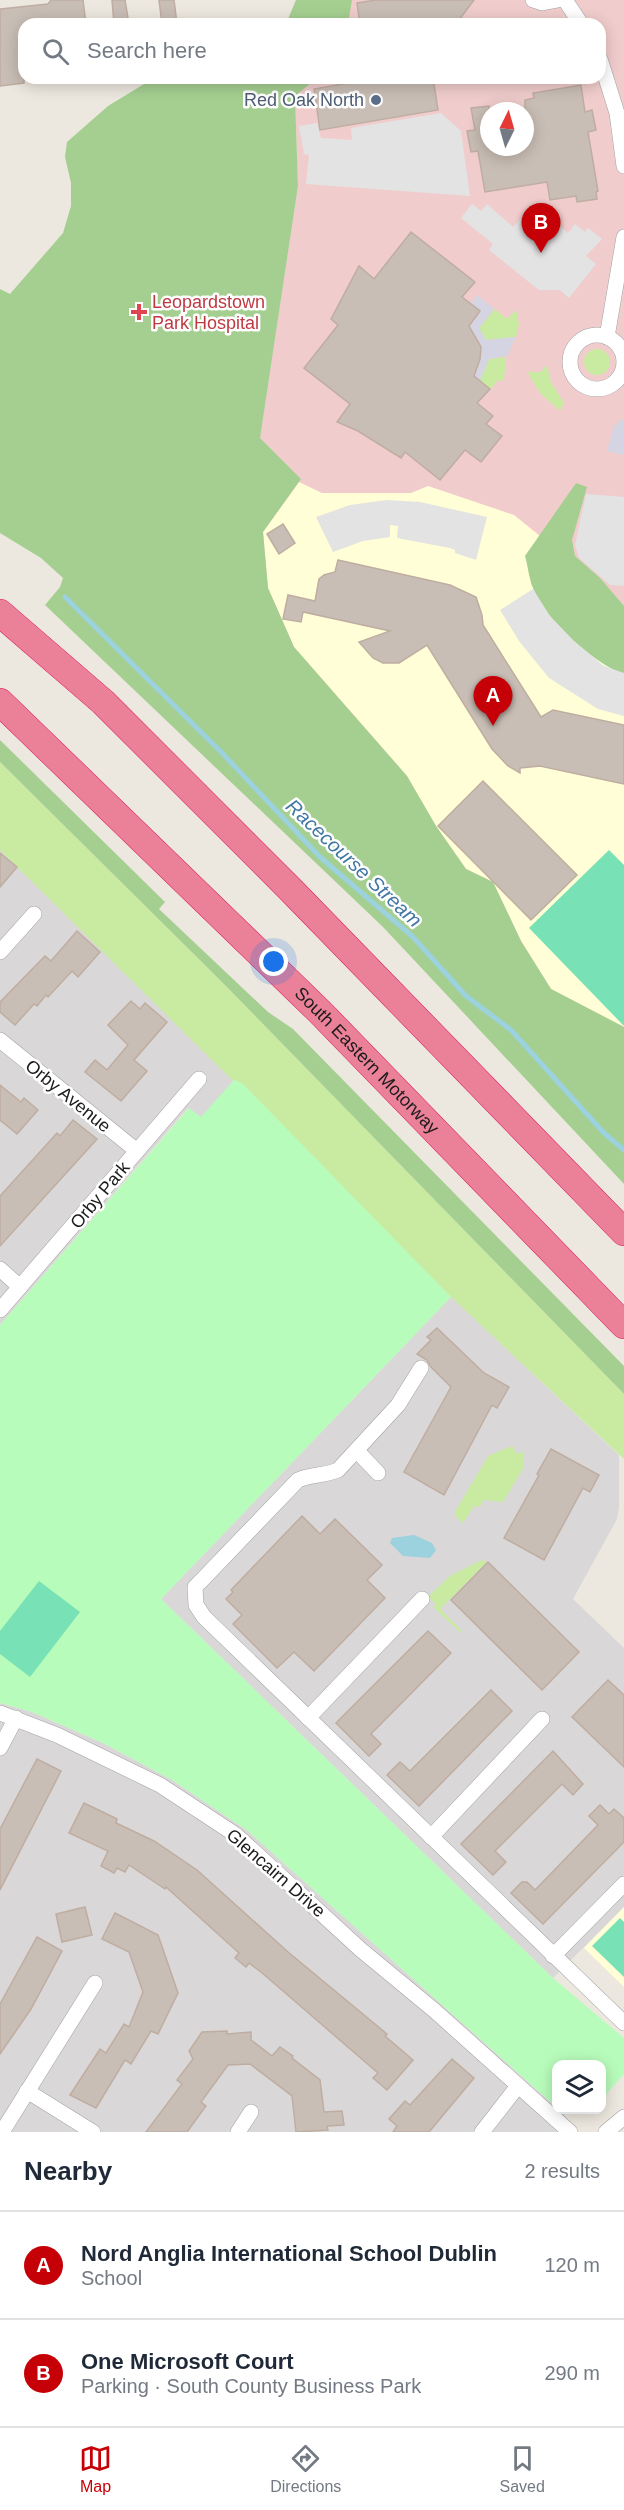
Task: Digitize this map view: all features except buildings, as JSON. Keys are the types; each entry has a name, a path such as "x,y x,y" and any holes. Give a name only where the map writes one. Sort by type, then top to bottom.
{"highway":[{"path":"0,613 111,710 290,889 624,1232"},
{"name":"South Eastern Motorway","path":"0,702 320,1012 624,1325"}],"street":[{"path":"533,0 543,3 558,0"},
{"path":"565,0 577,18"},
{"path":"606,78 617,113 624,166"},
{"path":"607,337 624,237"},
{"path":"0,952 33,914"},
{"name":"Orby Avenue","path":"0,1040 137,1151"},
{"name":"Orby Park","path":"0,1310 199,1079"},
{"path":"0,1269 20,1287"},
{"path":"421,1368 398,1405 338,1470 297,1480 195,1587 196,1605 204,1617 624,2023"},
{"path":"357,1451 378,1473"},
{"path":"308,1718 422,1599"},
{"name":"Glencairn Drive","path":"0,1713 57,1735 160,1785 236,1835 360,1949 435,2011 570,2132"},
{"path":"0,1748 16,1718"},
{"path":"431,1837 542,1719"},
{"path":"553,1956 624,1884"},
{"path":"2,2132 95,1983"},
{"path":"482,2132 518,2086"},
{"path":"27,2091 93,2132"},
{"path":"238,2132 251,2112"},
{"path":"606,2132 624,2117"}],"shaded area":[{"path":"296,0 624,0 624,1142 216,722 298,186 295,96 291,84 606,84 606,18 288,18"},
{"path":"441,113 461,131 470,196 306,184 309,155 304,154 299,126 317,123 321,138 352,140 351,128"},
{"path":"472,204 481,211 487,204 513,227 525,214 534,221 542,212 568,233 575,224 585,232 588,228 602,239 586,256 596,264 569,298 560,290 539,290 489,250 493,244 461,218"},
{"path":"477,295 494,309 479,328 486,340 516,337 507,356 489,359 480,380 474,376 480,363 481,348 469,328 481,311 471,304"},
{"path":"624,418 624,455 607,451 614,426"},
{"path":"299,482 322,493 411,493 428,486 514,515 540,536 525,556 624,675 624,1027 551,989 521,941 493,882 466,869 436,826 407,776 294,647 268,588 263,532"},
{"path":"586,494 624,497 624,586 610,585 579,558 575,545"},
{"path":"387,500 420,502 487,517 476,560 455,553 455,550 450,548 397,538 398,526 390,525 390,537 363,541 333,552 316,517 350,505"},
{"path":"533,589 550,616 574,641 604,666 624,673 624,716 598,709 549,678 519,641 500,610"},
{"path":"0,847 234,1080 201,1118 188,1108 0,1325"},
{"path":"451,1297 619,1455 617,1519 573,1599 624,1648 624,1907 553,1978 161,1599"},
{"path":"0,1703 32,1712 103,1743 172,1780 248,1831 552,2103 552,2114 565,2114 561,2132 0,2132"},
{"path":"624,1907 624,1987 584,1948"}],"green space":[{"path":"296,0 352,0 349,18 288,18"},
{"name":"Leopardstown Park Hospital","path":"144,84 310,84 295,96 298,186 260,438 301,479 263,532 268,588 294,647 407,776 436,826 466,869 493,882 521,941 551,989 624,1027 624,1184 383,927 45,605 60,587 63,578 41,558 0,533 0,289 10,294 63,233 71,206 71,183 65,157 67,142 108,106"},
{"path":"495,309 507,319 516,310 519,324 516,337 486,340 479,328"},
{"path":"597,349 606,353 610,362 606,371 597,375 588,371 584,362 588,353"},
{"path":"506,357 504,380 497,381 491,389 480,380 489,359"},
{"path":"547,365 551,382 564,403 560,411 540,393 528,372 541,372"},
{"path":"576,483 587,487 572,540 575,556 600,578 624,606 624,675 584,650 559,627 548,614 530,581 525,556"},
{"path":"0,740 165,902 159,909 268,1012 293,1029 624,1366 624,1394 224,984 0,762"},
{"path":"0,762 224,984 624,1394 624,1459 451,1297 0,850"},
{"path":"609,850 624,865 624,1026 529,928"},
{"path":"234,1080 242,1083 451,1297 161,1599 553,1978 624,2038 624,2074 606,2094 606,2060 552,2060 552,2103 248,1831 172,1780 103,1743 32,1712 0,1703 0,1325 189,1108 201,1117"},
{"path":"512,1446 517,1454 523,1452 524,1467 503,1502 484,1500 479,1507 474,1506 463,1523 456,1517 455,1512 488,1456"},
{"path":"482,1560 487,1562 442,1607 442,1611 462,1631 460,1632 433,1607 436,1604 428,1597 450,1576"},
{"path":"39,1581 80,1612 30,1677 0,1654 0,1631"},
{"path":"620,1918 624,1922 624,1977 592,1946"}],"water":[{"path":"414,1535 432,1543 436,1550 430,1558 403,1556 390,1543 392,1538"}],"waterway":[{"name":"Racecourse Stream","path":"65,597 222,753 320,857 413,937 466,996 511,1030 603,1132 624,1150"}],"place":[{"name":"Red Oak North","path":"376,100"},
{"name":"One Microsoft Court","path":"541,253"},
{"name":"Leopardstown Park Hospital","path":"139,312"},
{"name":"Nord Anglia International School Dublin","path":"493,726"}]}
